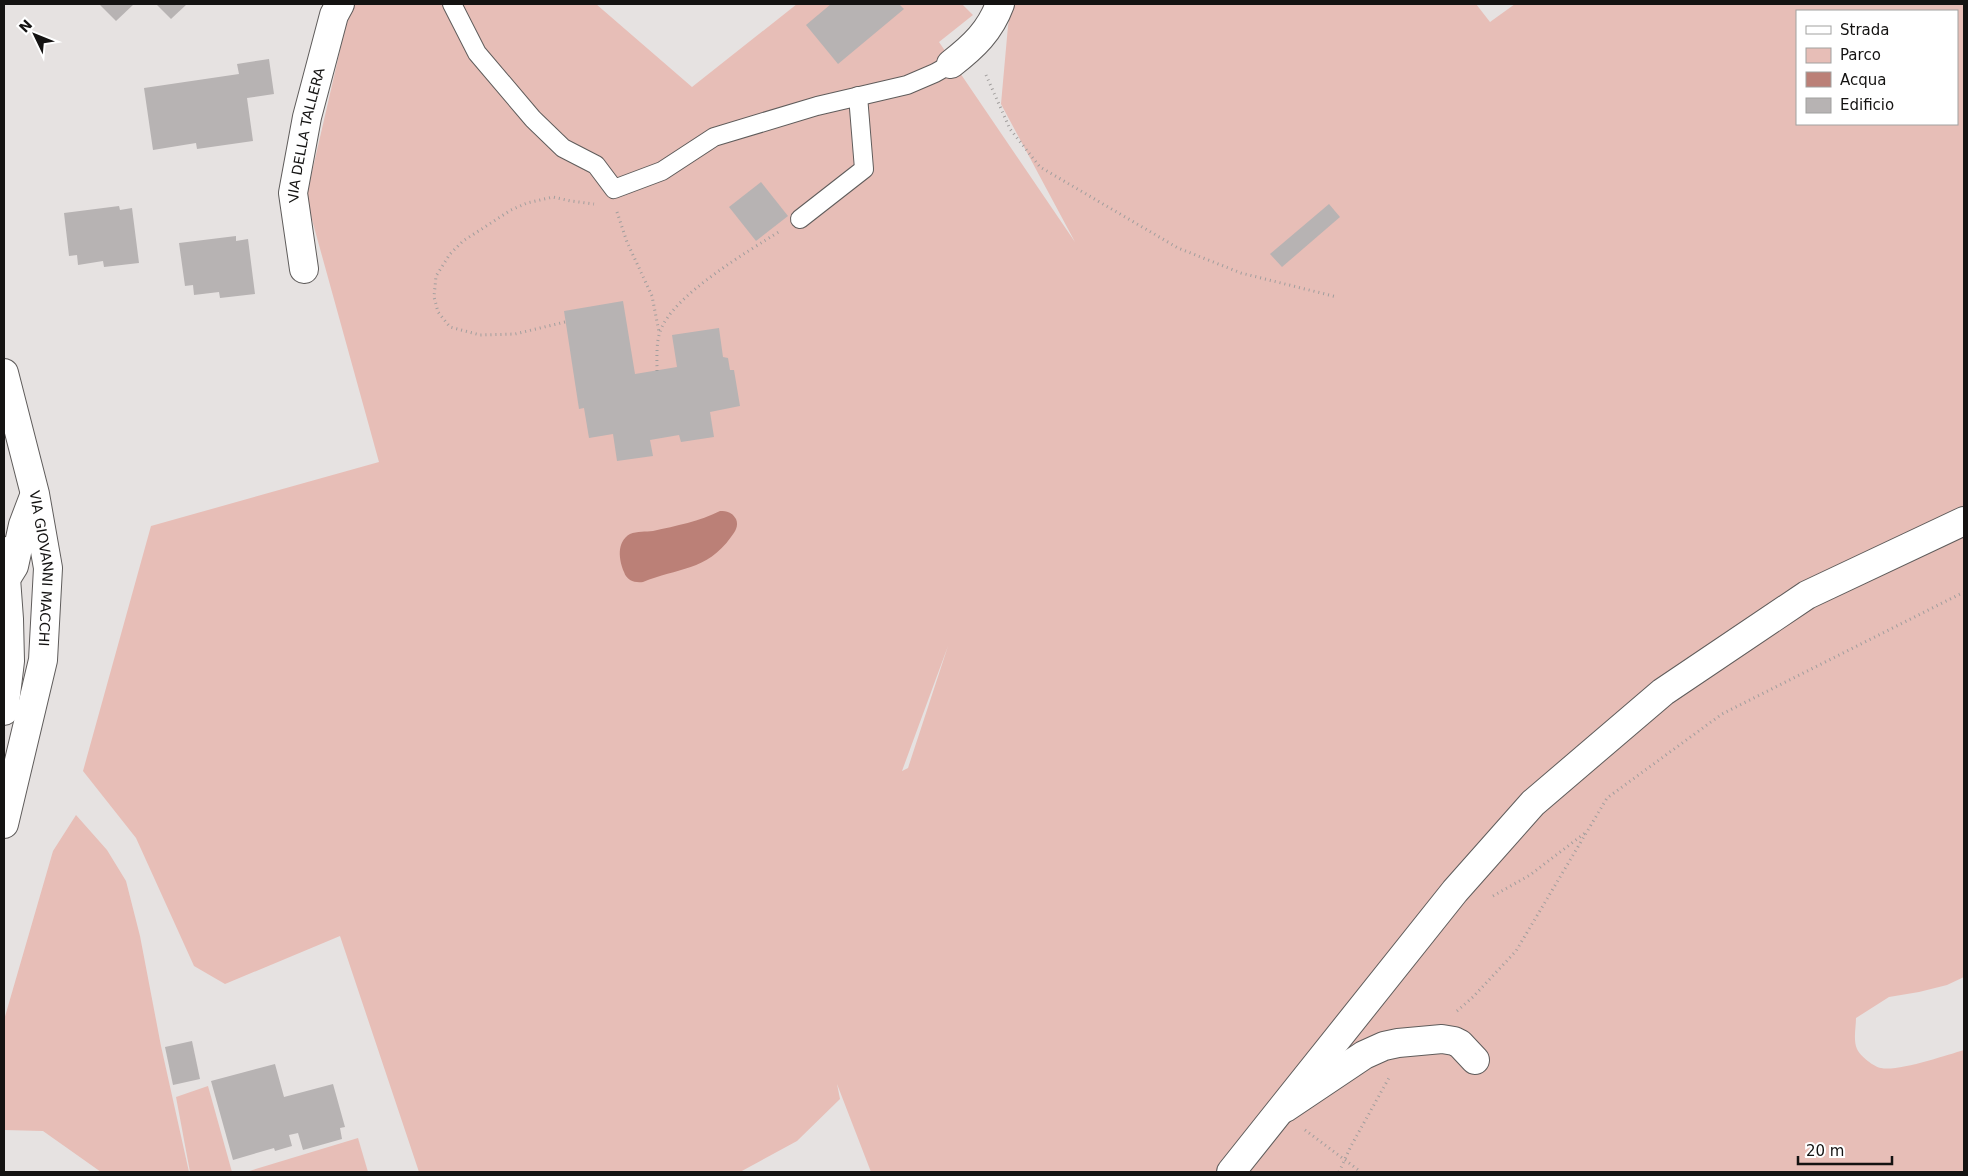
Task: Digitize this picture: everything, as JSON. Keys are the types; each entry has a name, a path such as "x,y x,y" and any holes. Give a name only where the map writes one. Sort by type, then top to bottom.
{"street":[{"name":"VIA DELLA TALLERA","path":"304,269 293,193 307,117 334,15 340,4"},
{"path":"951,64 973,47 994,21 1000,4"},
{"name":"VIA GIOVANNI MACCHI","path":"4,373 35,494 48,568 43,660 4,824"},
{"path":"5,580 14,566 23,525 35,494"},
{"path":"1231,1172 1454,891 1533,803 1663,692 1807,595 1964,521"},
{"path":"4,551 10,661 4,711"},
{"path":"1280,1111 1364,1055 1384,1046 1442,1039 1460,1044 1474,1060"}],"lane":[{"path":"452,4 477,53 533,119 563,148 596,165 614,189 662,171 714,137 817,106 908,85 951,64"},
{"path":"800,219 864,168 858,96"}],"path":[{"path":"973,47 1010,128 1040,167 1178,248 1241,273 1337,297"},
{"path":"565,322 515,334 480,335 450,326 438,312 434,296 436,276 450,254 463,241 512,210 527,203 553,197 601,204 614,189"},
{"path":"614,189 618,216 627,242 652,296 659,333 657,371"},
{"path":"659,333 665,320 682,300 747,251 800,219"},
{"path":"1422,1040 1473,997 1516,951 1607,798 1722,714 1964,592"},
{"path":"1530,875 1587,831"},
{"path":"1339,1172 1391,1074"},
{"path":"1280,1111 1361,1172"}],"green space":[{"path":"354,4 596,4 692,87 797,4 962,4 973,15 939,42 1075,242 1001,104 1008,26 1012,4 1476,4 1490,22 1515,4 1964,4 1964,977 1947,985 1889,997 1856,1018 1855,1038 1857,1049 1861,1055 1878,1067 1888,1069 1964,1050 1964,1172 871,1172 837,1084 840,1099 797,1141 740,1172 419,1172 340,936 225,984 194,966 136,838 83,771 151,526 379,462 306,198 347,20","holes":["948,646 908,768 902,771"]},
{"path":"76,815 107,850 126,881 140,936 161,1046 189,1172 101,1172 43,1131 4,1130 4,1020 53,851"},
{"path":"208,1086 232,1172 190,1172 176,1097"},
{"path":"358,1138 368,1172 246,1172"}],"water":[{"path":"720,511 731,513 736,519 737,526 722,548 712,556 691,567 643,582 632,581 627,578 621,562 620,552 622,542 630,534 679,525"}],"building":[{"path":"99,4 134,4 116,21"},
{"path":"156,4 187,4 171,19"},
{"path":"831,4 899,4 904,9 838,64 806,25"},
{"path":"269,59 274,94 247,98 253,141 197,149 196,143 153,150 144,88 239,74 237,64"},
{"path":"761,182 788,216 756,241 729,207"},
{"path":"1329,204 1340,217 1282,267 1270,254"},
{"path":"119,206 120,210 132,208 139,263 104,267 103,261 78,265 77,255 69,256 64,213"},
{"path":"236,236 236,241 248,239 255,294 220,298 219,292 194,295 193,285 185,286 179,243"},
{"path":"623,301 635,374 677,367 672,335 719,328 723,357 728,358 730,370 734,370 740,406 710,412 714,437 681,442 679,435 650,440 653,456 617,461 613,434 589,438 584,408 579,409 564,311"},
{"path":"192,1041 200,1079 173,1085 165,1047"},
{"path":"275,1064 284,1097 333,1084 345,1127 340,1128 342,1139 303,1150 298,1133 289,1135 292,1146 275,1151 274,1148 233,1160 211,1081"}]}
